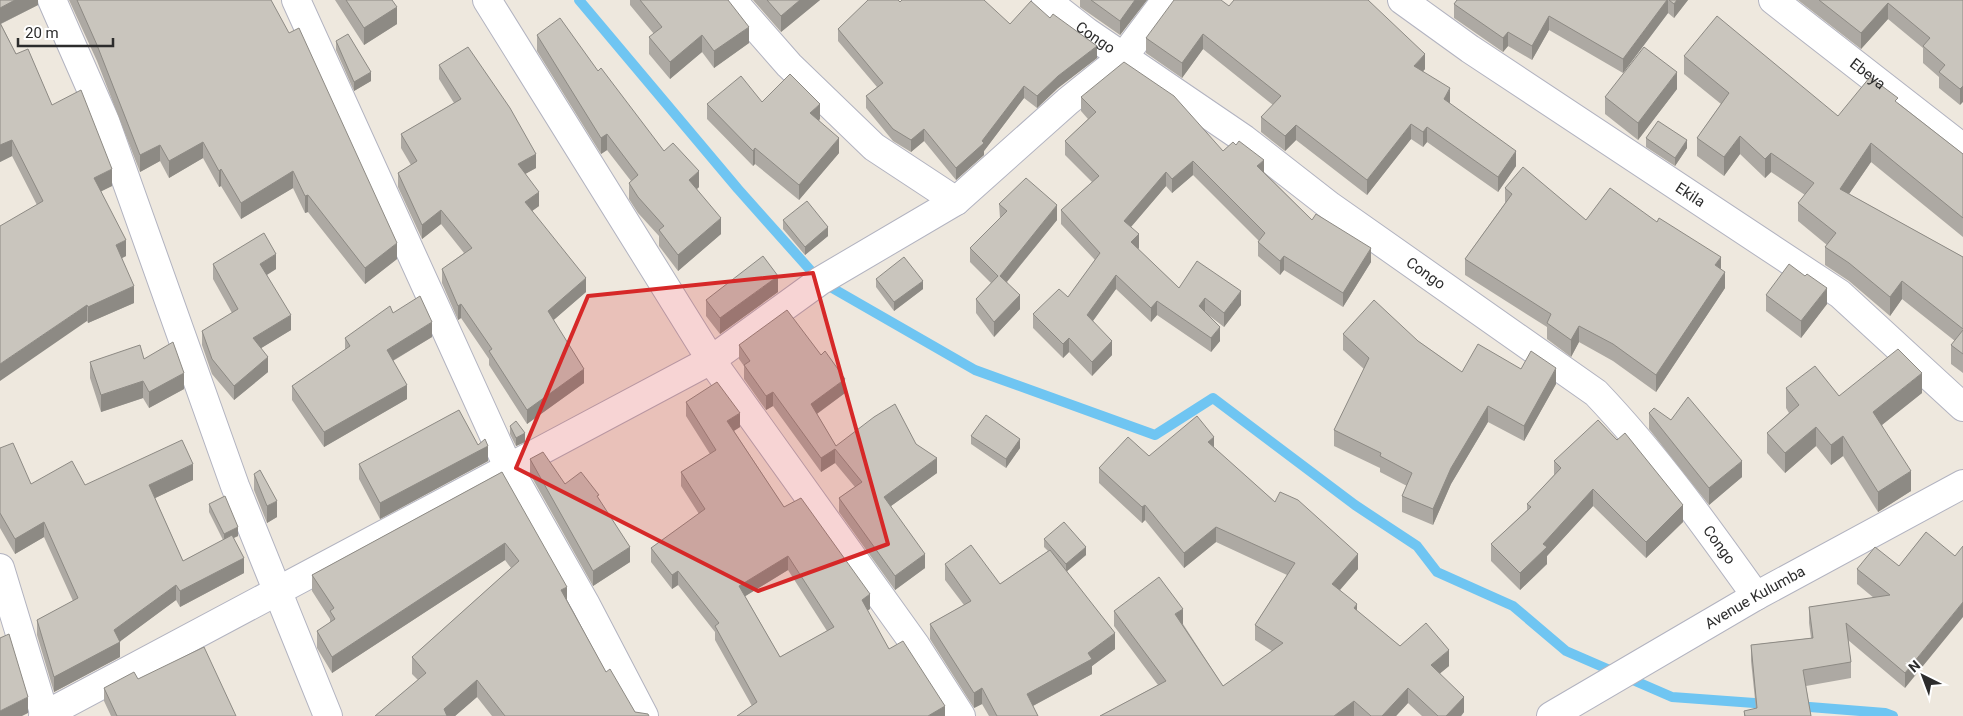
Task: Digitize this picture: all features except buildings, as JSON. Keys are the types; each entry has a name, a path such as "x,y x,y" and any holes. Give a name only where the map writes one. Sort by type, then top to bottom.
{"street":[{"path":"52,0 105,122 235,486 328,716"},
{"path":"296,0 509,469 586,605 644,716"},
{"path":"487,0 711,360 916,646 961,716"},
{"path":"732,0 789,65 874,147 956,201"},
{"name":"Congo","path":"1046,0 1087,32 1244,139 1330,206 1596,393 1622,420 1685,497 1756,596"},
{"path":"0,568 44,716 711,360 820,281 956,201 1068,102 1124,56 1166,0"},
{"name":"Ekila","path":"1402,0 1470,49 1840,294 1963,407"},
{"name":"Ebeya","path":"1773,0 1963,148"},
{"name":"Avenue Kulumba","path":"1552,716 1756,596 1963,484"}],"highlighted area":[{"path":"813,273 888,544 758,591 516,468 588,296"}],"waterway":[{"path":"579,0 738,189 820,281 975,370 1155,435 1213,398 1355,505 1417,546 1437,572 1513,606 1566,651 1672,697 1768,704"},
{"path":"1797,706 1885,713 1893,716"}]}
